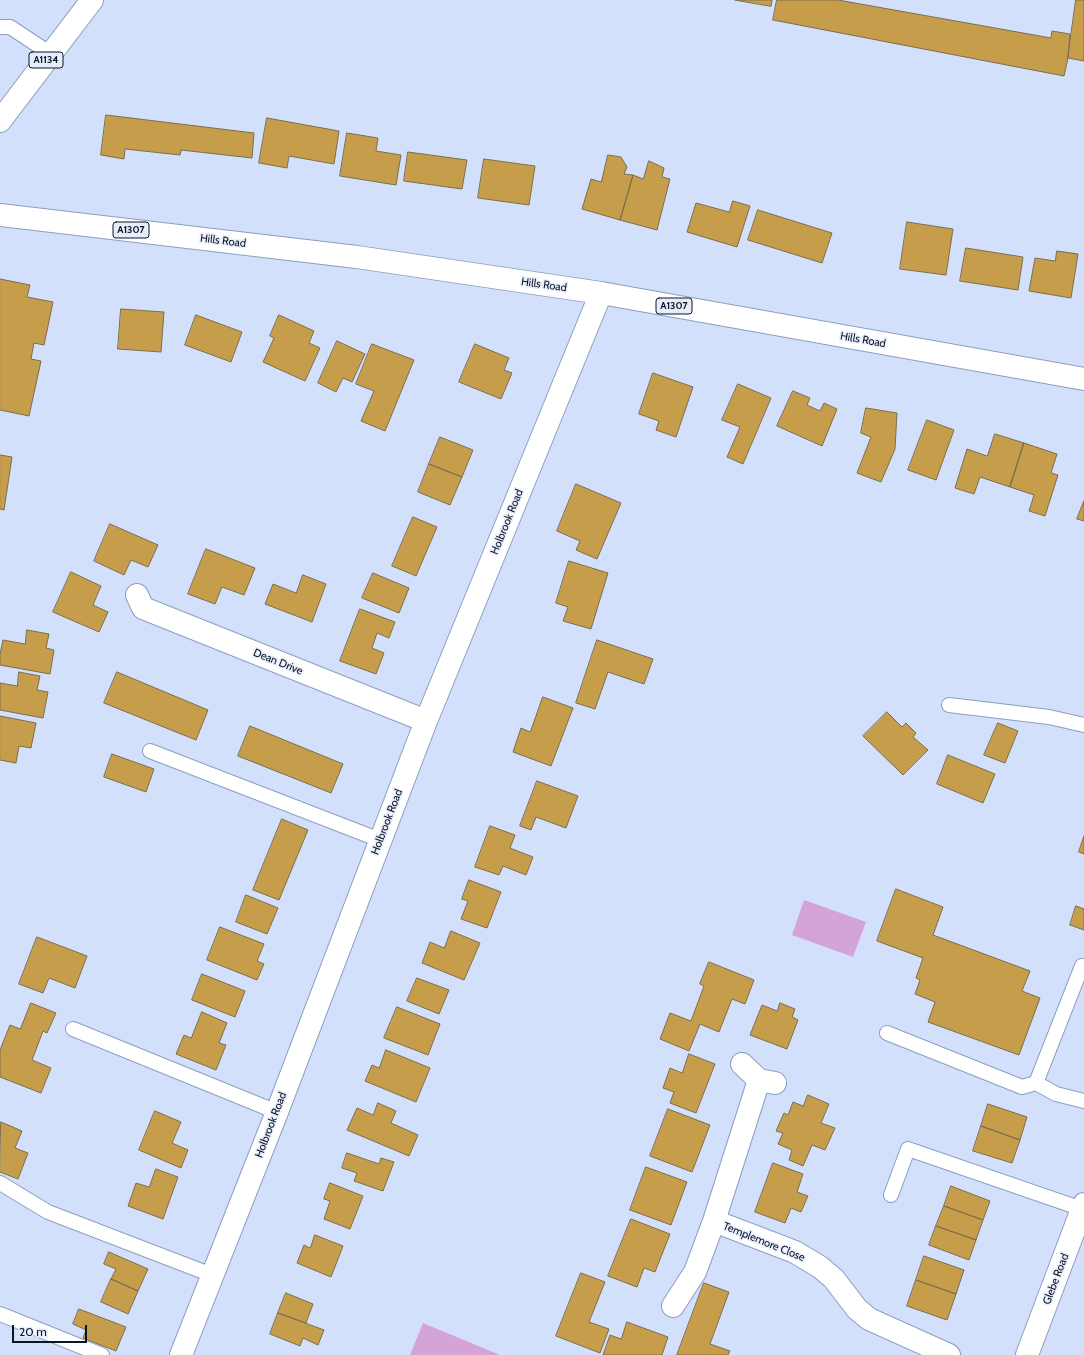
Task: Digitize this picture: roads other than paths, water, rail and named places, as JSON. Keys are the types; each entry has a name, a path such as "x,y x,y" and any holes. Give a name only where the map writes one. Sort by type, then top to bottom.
{"street":[{"name":"A1134","path":"0,121 92,0"},
{"name":"Hills Road","path":"0,215 357,257 601,293 1084,379"},
{"name":"Holbrook Road","path":"181,1355 277,1112 426,721 601,293"},
{"name":"Dean Drive","path":"137,595 143,608 426,721"},
{"name":"Templemore Close","path":"673,1306 695,1272 767,1081 742,1064"},
{"name":"Glebe Road","path":"1027,1355 1083,1206"},
{"name":"Templemore Close","path":"714,1221 795,1252 820,1267 834,1279 857,1309 868,1319 949,1355"}],"lane":[{"path":"0,27 10,27 51,54"},
{"path":"949,705 1050,717 1084,725"},
{"path":"150,751 380,840"},
{"path":"1036,1083 1082,966 1084,966"},
{"path":"73,1029 277,1112"},
{"path":"887,1033 1022,1087 1036,1083 1056,1094 1084,1101"},
{"path":"890,1195 908,1149 1083,1206"},
{"path":"0,1183 48,1212 212,1275"},
{"path":"0,1314 102,1355"}]}
